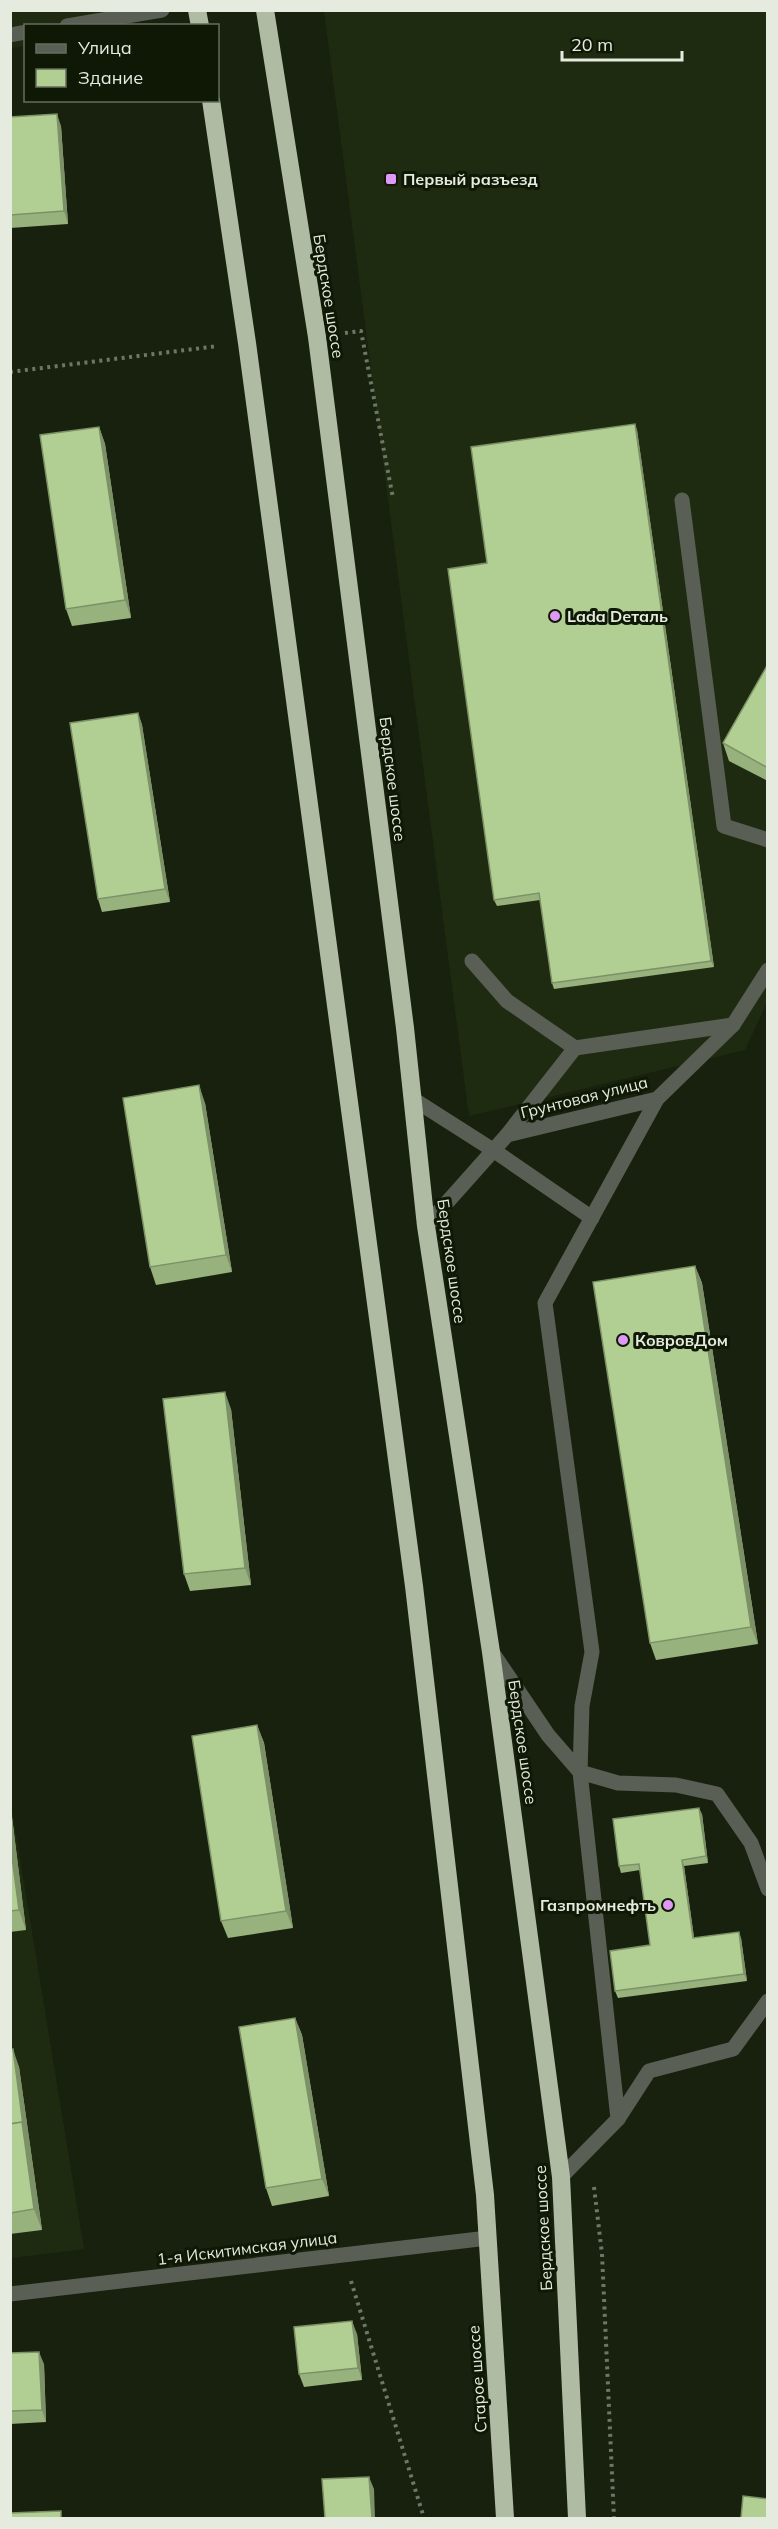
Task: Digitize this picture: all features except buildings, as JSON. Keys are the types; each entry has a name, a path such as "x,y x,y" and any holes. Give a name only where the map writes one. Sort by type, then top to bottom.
{"highway":[{"name":"Бердское шоссе","path":"265,10 317,337 413,1099 426,1226 491,1652 561,2176 577,2518"},
{"path":"211,102 247,343 412,1575 485,2195 488,2238"},
{"name":"Старое шоссе","path":"488,2238 505,2518"}],"street":[{"path":"80,24 162,10"},
{"path":"682,500 724,826 768,840"},
{"path":"472,961 507,1001 575,1048 733,1025"},
{"name":"Грунтовая улица","path":"426,1226 507,1135 657,1099 733,1025 768,969"},
{"path":"507,1135 575,1048"},
{"path":"413,1099 493,1150 592,1218"},
{"path":"618,2119 580,1772 582,1706 592,1652 545,1303 657,1099"},
{"path":"491,1652 548,1735 580,1772 618,1784 676,1785 717,1794 751,1843 768,1889"},
{"path":"561,2176 618,2119 649,2070 733,2049 768,2001"},
{"name":"1-я Искитимская улица","path":"10,2294 488,2238"}],"path":[{"path":"10,372 247,343"},
{"path":"590,2147 602,2254 614,2518"},
{"path":"342,2255 424,2518"}],"shaded area":[{"path":"10,11 99,11 102,24 24,24 24,46 11,48"},
{"path":"324,11 767,11 768,1000 745,1050 469,1116"},
{"path":"10,1798 84,2249 11,2258 10,2258"}],"place":[{"name":"Первый разъезд","path":"391,179"},
{"name":"Lada Dеталь","path":"555,616"},
{"name":"КовровДом","path":"623,1340"},
{"name":"Газпромнефть","path":"668,1905"}]}
